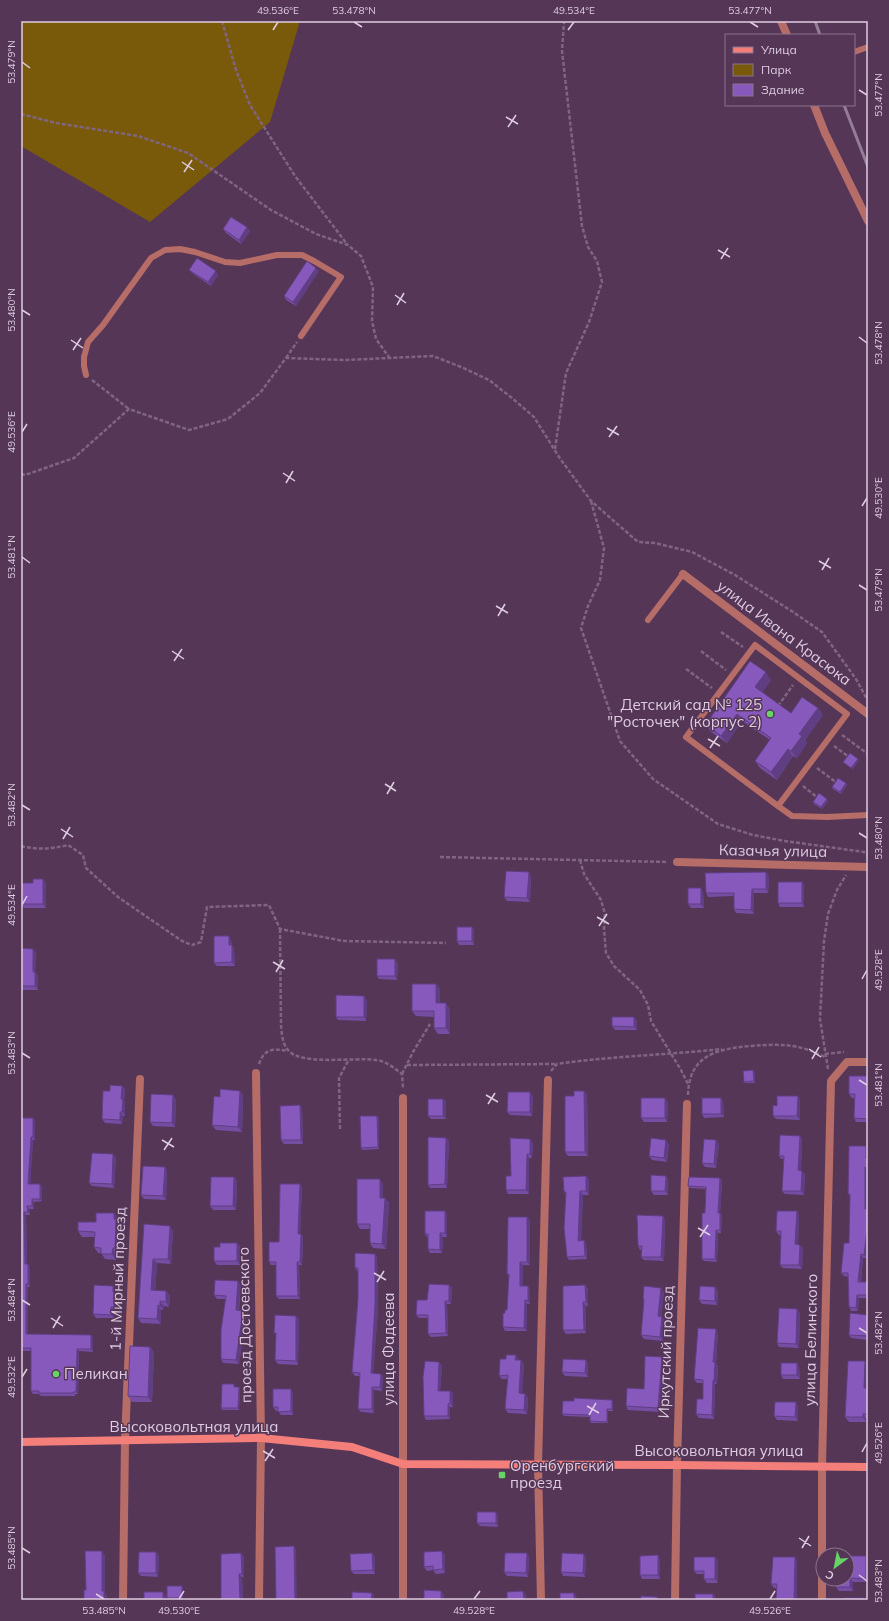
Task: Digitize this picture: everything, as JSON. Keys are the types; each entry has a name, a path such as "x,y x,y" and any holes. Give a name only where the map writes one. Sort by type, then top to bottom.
{"street":[{"path":"781,21 787,34"},
{"path":"814,106 825,133 868,221"},
{"name":"улица Ивана Красюка","path":"683,574 868,714"},
{"name":"Казачья улица","path":"677,862 868,867"},
{"path":"831,1081 847,1062 868,1062"},
{"name":"проезд Достоевского","path":"256,1073 260,1438 259,1600"},
{"name":"1-й Мирный проезд","path":"123,1600 125,1441 140,1079"},
{"path":"541,1600 538,1465 548,1080"},
{"name":"улица Белинского","path":"822,1600 822,1466 831,1081"},
{"name":"улица Фадеева","path":"403,1098 403,1600"},
{"name":"Иркутский проезд","path":"675,1600 677,1465 687,1104"},
{"name":"Высоковольтная улица","path":"21,1442 260,1438 352,1447 403,1464 868,1467"}],"lane":[{"path":"855,52 868,47"},
{"path":"86,375 84,357 88,342 103,325 151,258 165,250 180,249 195,252 225,262 240,263 277,255 302,255 314,260 340,277 301,336"},
{"path":"648,620 683,574"},
{"path":"778,806 847,714 755,645 686,737 778,806 792,816 827,817 868,815"}],"path":[{"path":"222,21 236,70 250,105 295,176 348,245"},
{"path":"554,450 566,373 589,322 602,282 597,261 588,247 582,226 562,51 564,21"},
{"path":"21,114 56,123 138,136 188,153 240,189"},
{"path":"86,375 129,409 189,430 228,419 260,393 301,336"},
{"path":"286,358 345,360 433,356 461,366 489,380 534,417 554,450 591,501 638,542 692,552 735,575 822,632 856,679 868,701"},
{"path":"21,474 25,475 74,458 129,409"},
{"path":"591,501 604,548 600,580 588,606 581,628 620,741 653,779 718,824 759,836 864,852 868,855"},
{"path":"721,632 750,652"},
{"path":"700,651 732,675"},
{"path":"686,669 719,693"},
{"path":"777,707 798,678"},
{"path":"835,730 868,754"},
{"path":"827,740 849,757"},
{"path":"810,763 837,783"},
{"path":"796,781 818,798"},
{"path":"21,846 30,848 52,848 68,845 83,855 86,868 118,897 182,941 192,945 201,942 207,908 269,905 280,929 281,1026 283,1041 288,1051"},
{"path":"440,857 677,862"},
{"path":"580,860 584,874 602,900 605,914 604,930 606,953 614,966 640,990 648,1005 651,1021 688,1084"},
{"path":"831,1081 820,1019 824,941 828,914 837,890 852,866"},
{"path":"280,929 344,941 446,943"},
{"path":"403,1098 402,1074 430,1024"},
{"path":"407,1065 557,1064 622,1056 672,1055 770,1044 801,1047 826,1057"},
{"path":"256,1073 260,1059 270,1050 277,1049 288,1051 300,1057 313,1059 349,1061 376,1060 388,1063 402,1074"},
{"path":"687,1104 688,1084 699,1063 710,1054 722,1049"},
{"path":"340,1129 339,1078 349,1061"},
{"path":"548,1080 552,1069 557,1064"}],"green space":[{"path":"21,21 300,21 270,122 150,222 21,146"}],"building":[{"path":"231,217 247,227 239,240 223,229"},
{"path":"197,258 216,271 208,282 189,270"},
{"path":"307,261 316,268 293,302 284,296"},
{"path":"750,661 766,672 755,687 791,713 802,697 818,708 799,734 802,736 791,751 788,749 771,772 755,761 771,738 737,714 721,736 706,724"},
{"path":"850,753 858,759 851,768 843,762"},
{"path":"838,778 846,783 840,792 832,787"},
{"path":"819,793 827,799 821,807 813,802"},
{"path":"506,871 529,872 527,898 504,897"},
{"path":"766,872 766,889 752,889 751,910 734,909 734,893 706,893 705,873"},
{"path":"33,879 43,879 43,904 21,904 21,883 33,883"},
{"path":"778,882 802,882 802,903 778,903"},
{"path":"688,888 701,888 701,904 688,904"},
{"path":"457,927 472,927 472,941 457,941"},
{"path":"214,936 229,936 229,945 232,945 232,962 214,963"},
{"path":"21,948 33,949 33,972 35,972 35,986 21,986"},
{"path":"377,959 395,959 395,976 377,976"},
{"path":"412,984 436,984 436,1003 446,1003 446,1028 434,1028 434,1011 412,1011"},
{"path":"336,995 364,996 364,1017 336,1017"},
{"path":"612,1017 634,1017 634,1027 612,1026"},
{"path":"753,1070 754,1081 744,1082 743,1071"},
{"path":"849,1076 868,1076 868,1119 854,1118 855,1094 849,1094"},
{"path":"110,1085 122,1086 121,1099 123,1099 120,1120 102,1119 103,1091 110,1091"},
{"path":"220,1089 240,1091 238,1127 212,1125 214,1096 220,1097"},
{"path":"574,1091 584,1091 585,1152 565,1152 565,1096 574,1096"},
{"path":"508,1092 530,1092 530,1112 507,1112"},
{"path":"151,1094 173,1095 172,1123 150,1122"},
{"path":"777,1096 798,1096 797,1116 773,1116 773,1105 777,1106"},
{"path":"641,1098 665,1098 665,1118 641,1118"},
{"path":"702,1098 721,1098 721,1114 702,1114"},
{"path":"428,1099 443,1099 443,1116 428,1116"},
{"path":"300,1105 301,1140 281,1140 280,1106"},
{"path":"360,1116 377,1116 378,1147 361,1148"},
{"path":"21,1118 33,1118 33,1137 31,1137 28,1184 40,1184 40,1199 32,1199 32,1206 27,1206 28,1212 24,1212 25,1264 28,1264 28,1284 26,1284 26,1334 91,1335 91,1349 77,1349 76,1392 73,1393 39,1393 39,1391 31,1391 31,1348 21,1348"},
{"path":"780,1135 800,1136 798,1170 802,1171 801,1191 782,1191 784,1156 779,1156"},
{"path":"428,1137 446,1138 445,1184 428,1185"},
{"path":"510,1138 530,1139 530,1154 527,1154 526,1190 506,1190 506,1176 511,1176"},
{"path":"651,1138 666,1140 664,1158 649,1156"},
{"path":"704,1139 716,1140 714,1164 702,1163"},
{"path":"849,1146 866,1146 866,1158 868,1158 868,1168 865,1167 865,1209 868,1209 868,1230 864,1255 861,1254 858,1282 868,1282 868,1295 857,1295 856,1308 849,1307 848,1273 841,1273 844,1243 849,1243"},
{"path":"92,1153 113,1154 112,1184 89,1183"},
{"path":"143,1166 165,1167 163,1196 141,1195"},
{"path":"651,1175 666,1176 665,1191 651,1191"},
{"path":"586,1176 586,1191 580,1191 578,1241 584,1240 585,1256 567,1257 564,1228 566,1192 564,1192 563,1177"},
{"path":"211,1177 234,1177 233,1206 210,1206"},
{"path":"689,1177 720,1178 718,1213 720,1213 720,1230 716,1230 715,1259 702,1259 702,1213 705,1213 706,1187 688,1186"},
{"path":"357,1179 380,1179 380,1198 385,1198 382,1244 370,1243 370,1224 357,1224"},
{"path":"280,1184 300,1184 298,1234 301,1234 300,1262 297,1262 298,1296 276,1296 276,1262 269,1262 269,1242 279,1242"},
{"path":"425,1211 445,1211 445,1233 440,1233 440,1250 428,1249 428,1234 425,1234"},
{"path":"777,1211 797,1211 795,1244 800,1245 799,1265 780,1265 781,1231 776,1231"},
{"path":"96,1213 114,1213 114,1219 116,1219 115,1248 113,1248 112,1254 101,1254 101,1248 94,1247 95,1232 78,1231 78,1222 96,1222"},
{"path":"637,1215 663,1216 661,1257 641,1257 642,1246 638,1246"},
{"path":"508,1217 527,1217 527,1262 520,1262 520,1286 528,1286 528,1301 525,1300 524,1328 503,1327 503,1313 507,1310 509,1274 507,1274"},
{"path":"144,1224 170,1226 168,1259 153,1259 151,1290 166,1291 166,1302 160,1301 160,1306 158,1305 157,1319 138,1318"},
{"path":"220,1243 237,1243 237,1261 214,1261 214,1247 220,1247"},
{"path":"355,1253 375,1254 375,1305 371,1373 381,1374 380,1387 372,1387 372,1409 358,1409 360,1373 352,1372 358,1299 358,1268 355,1268"},
{"path":"215,1280 238,1281 236,1310 243,1311 236,1360 221,1359 221,1330 226,1296 214,1295"},
{"path":"429,1284 449,1285 449,1301 445,1301 446,1333 428,1334 428,1315 416,1315 417,1300 427,1300"},
{"path":"94,1285 113,1286 114,1307 111,1307 111,1315 93,1314"},
{"path":"585,1285 586,1302 583,1302 584,1330 563,1330 563,1286"},
{"path":"644,1286 661,1288 658,1316 662,1317 660,1337 641,1335"},
{"path":"700,1286 715,1287 715,1301 699,1300"},
{"path":"779,1308 797,1309 796,1344 777,1343"},
{"path":"850,1313 868,1315 868,1336 849,1335"},
{"path":"275,1315 296,1316 296,1361 275,1360"},
{"path":"698,1328 716,1329 713,1362 715,1362 712,1415 696,1414 697,1399 703,1399 703,1380 694,1379"},
{"path":"130,1346 150,1347 148,1397 128,1396"},
{"path":"506,1355 516,1355 515,1360 521,1360 519,1393 525,1394 524,1410 505,1409 508,1375 499,1376 500,1359 506,1359"},
{"path":"645,1356 662,1357 658,1408 626,1406 627,1388 644,1389"},
{"path":"563,1359 586,1360 585,1373 562,1372"},
{"path":"425,1361 439,1362 438,1391 450,1391 448,1416 424,1416 423,1377"},
{"path":"848,1361 865,1361 864,1388 868,1388 868,1414 863,1414 863,1417 845,1417"},
{"path":"781,1363 797,1363 797,1375 781,1375"},
{"path":"222,1384 234,1384 234,1387 239,1387 238,1408 221,1408"},
{"path":"273,1389 291,1389 291,1411 278,1412 278,1407 273,1407"},
{"path":"574,1398 612,1400 612,1409 607,1409 607,1422 590,1421 590,1415 562,1414 563,1401 574,1401"},
{"path":"775,1402 796,1402 795,1417 774,1416"},
{"path":"477,1512 496,1512 496,1523 477,1523"},
{"path":"294,1546 295,1600 276,1600 275,1547"},
{"path":"85,1551 102,1551 102,1591 104,1591 104,1600 84,1600 84,1590 86,1590"},
{"path":"442,1551 443,1569 433,1570 433,1566 424,1567 424,1552"},
{"path":"139,1552 156,1552 156,1573 138,1573"},
{"path":"241,1553 242,1574 239,1574 240,1600 221,1600 221,1554"},
{"path":"372,1553 373,1570 351,1571 350,1554"},
{"path":"505,1553 527,1553 526,1573 504,1572"},
{"path":"562,1553 584,1554 583,1573 561,1572"},
{"path":"658,1555 658,1575 640,1575 640,1556"},
{"path":"855,1556 866,1556 866,1579 855,1578"},
{"path":"694,1557 715,1557 715,1579 704,1579 704,1571 694,1571"},
{"path":"773,1557 795,1557 794,1600 776,1600 777,1584 771,1584"},
{"path":"167,1586 182,1586 182,1598 167,1598"},
{"path":"424,1590 441,1591 441,1600 424,1600"},
{"path":"523,1591 524,1600 507,1600 507,1592"},
{"path":"144,1592 163,1592 163,1600 144,1600"},
{"path":"352,1592 372,1593 371,1600 352,1600"},
{"path":"560,1593 574,1593 574,1600 560,1600"},
{"path":"695,1594 713,1594 713,1600 695,1600"},
{"path":"641,1596 657,1597 657,1600 641,1600"},
{"path":"844,1598 864,1598 864,1600 844,1600"}],"railway":[{"path":"815,21 820,34"},
{"path":"844,106 868,167"}],"place":[{"name":"Детский сад № 125 \"Росточек\" (корпус 2)","path":"770,714"},
{"name":"Пеликан","path":"56,1374"},
{"name":"Оренбургский проезд","path":"502,1475"}]}
